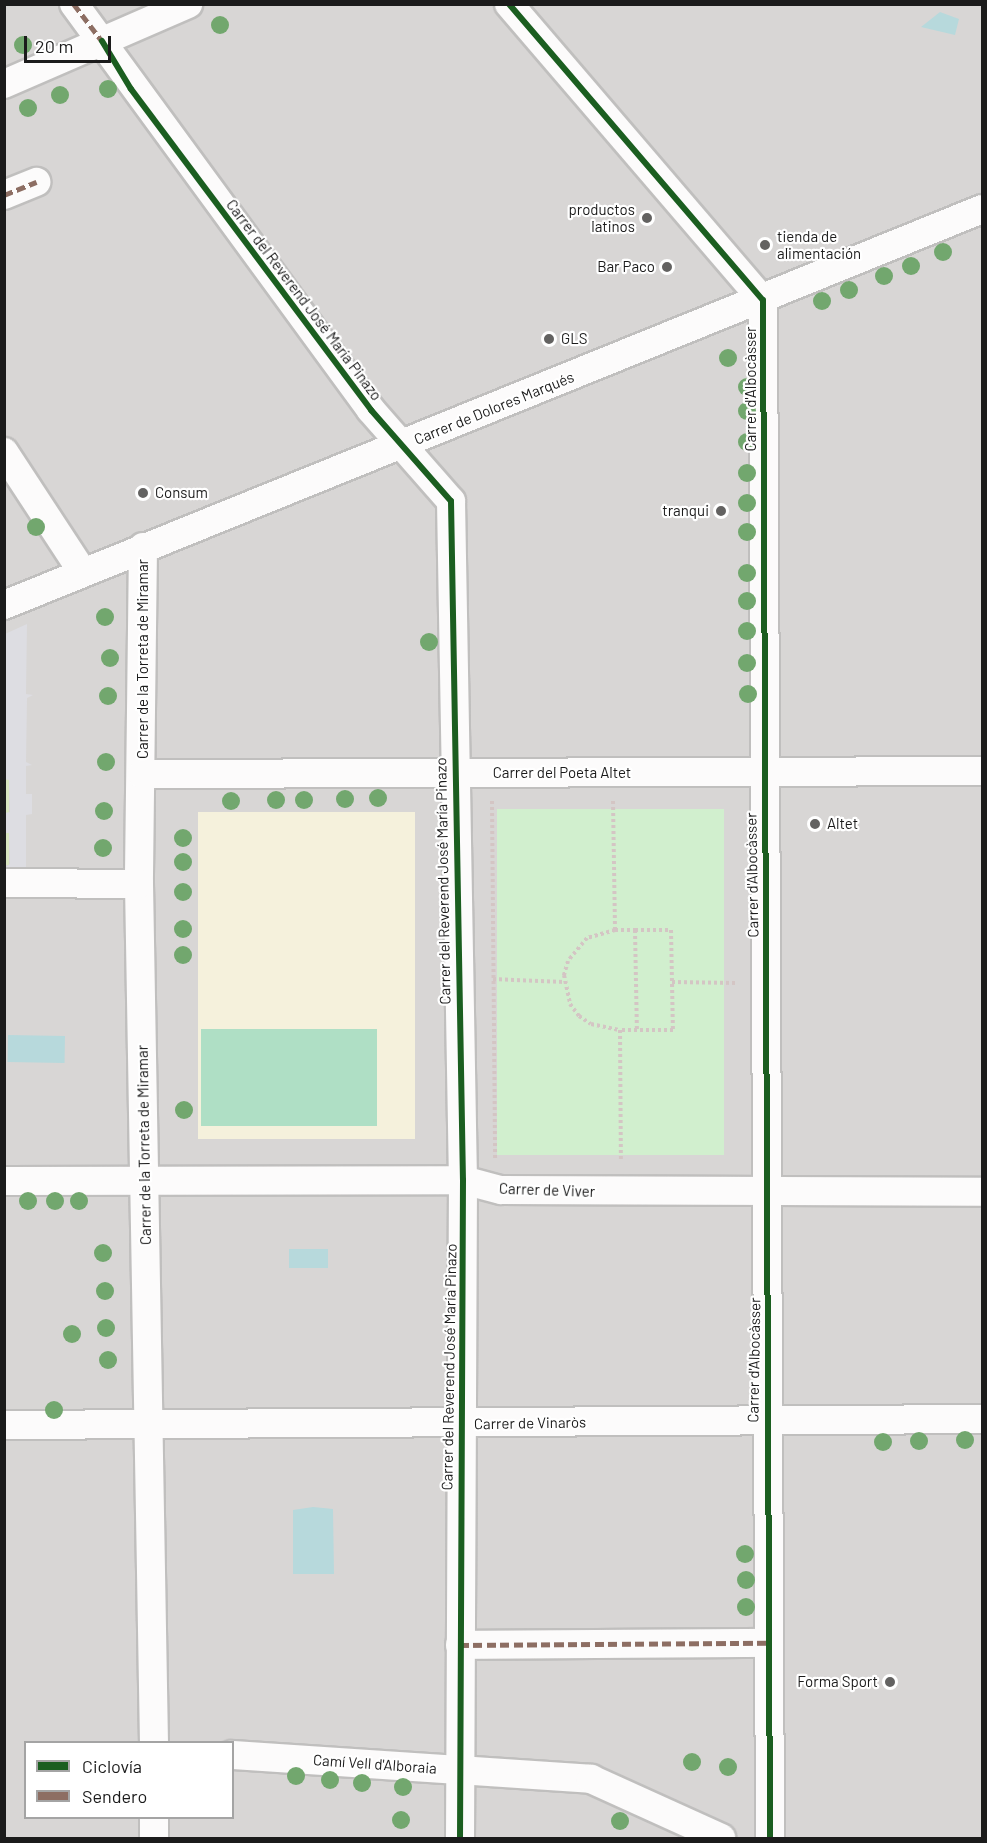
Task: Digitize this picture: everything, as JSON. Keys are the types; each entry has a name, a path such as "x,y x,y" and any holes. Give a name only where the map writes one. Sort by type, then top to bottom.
{"street":[{"name":"Carrer del Reverend José María Pinazo","path":"74,4 102,41 131,89 399,446 451,501 452,773 463,1180 460,1425 460,1839"},
{"path":"4,84 188,4"},
{"path":"509,4 763,300"},
{"path":"4,195 36,182"},
{"name":"Carrer de Dolores Marqués","path":"4,605 82,571 763,300 982,208"},
{"name":"Carrer d'Albocàsser","path":"763,300 763,771 768,1195 765,1419 770,1839"},
{"path":"4,452 82,571"},
{"name":"Carrer de la Torreta de Miramar","path":"143,547 139,884 154,1741"},
{"name":"Carrer del Poeta Altet","path":"142,774 982,771"},
{"path":"4,884 139,884"},
{"name":"Carrer de Viver","path":"4,1181 146,1183 463,1180 501,1190 768,1195 982,1192"},
{"name":"Carrer de Vinaròs","path":"4,1425 460,1425 765,1419 982,1419"},
{"path":"459,1645 768,1643"},
{"name":"Camí Vell d'Alboraia","path":"234,1755 591,1779 721,1839"},
{"path":"154,1819 154,1839"}],"path":[{"path":"503,798 492,798 493,979 495,1162 506,1162"},
{"path":"602,798 624,798"},
{"path":"613,798 615,930"},
{"path":"635,930 637,1030"},
{"path":"635,930 671,930 672,1030 620,1030 598,1027 579,1016 565,982 576,948 600,932 635,930"},
{"path":"736,971 736,994"},
{"path":"493,979 565,982"},
{"path":"672,982 736,982"},
{"path":"620,1030 621,1161"},
{"path":"610,1162 633,1161"}],"shaded area":[{"path":"5,5 982,5 982,1838 5,1838"},
{"path":"27,624 26,694 33,695 27,698 26,762 32,765 26,766 26,794 32,794 32,814 26,815 26,868 5,868 10,864 9,833 4,833 5,813 10,812 9,780 4,779 5,634"},
{"path":"198,812 415,812 415,1139 198,1139"}],"green space":[{"path":"4,779 9,779 9,813 4,813"},
{"path":"497,809 724,809 724,1155 497,1155"},
{"path":"4,833 9,833 9,865 4,865"},
{"path":"201,1029 377,1029 377,1126 201,1126"}],"water":[{"path":"940,12 959,19 955,35 921,27"},
{"path":"8,1035 65,1036 65,1063 8,1062"},
{"path":"289,1249 328,1249 328,1268 289,1268"},
{"path":"313,1507 333,1509 334,1574 293,1574 293,1510"}],"marked path":[{"path":"74,4 102,41"},
{"path":"4,195 36,182"},
{"path":"460,1645 768,1643"}],"cycle path":[{"path":"509,4 763,300 770,1838"},
{"path":"102,41 131,89 371,410 451,501 463,1180 460,1838"}],"place":[{"name":"productos latinos","path":"647,218"},
{"name":"tienda de alimentación","path":"765,245"},
{"name":"Bar Paco","path":"667,267"},
{"name":"GLS","path":"549,339"},
{"name":"Consum","path":"143,493"},
{"name":"tranqui","path":"721,511"},
{"name":"Altet","path":"815,824"},
{"name":"Forma Sport","path":"890,1682"}]}
